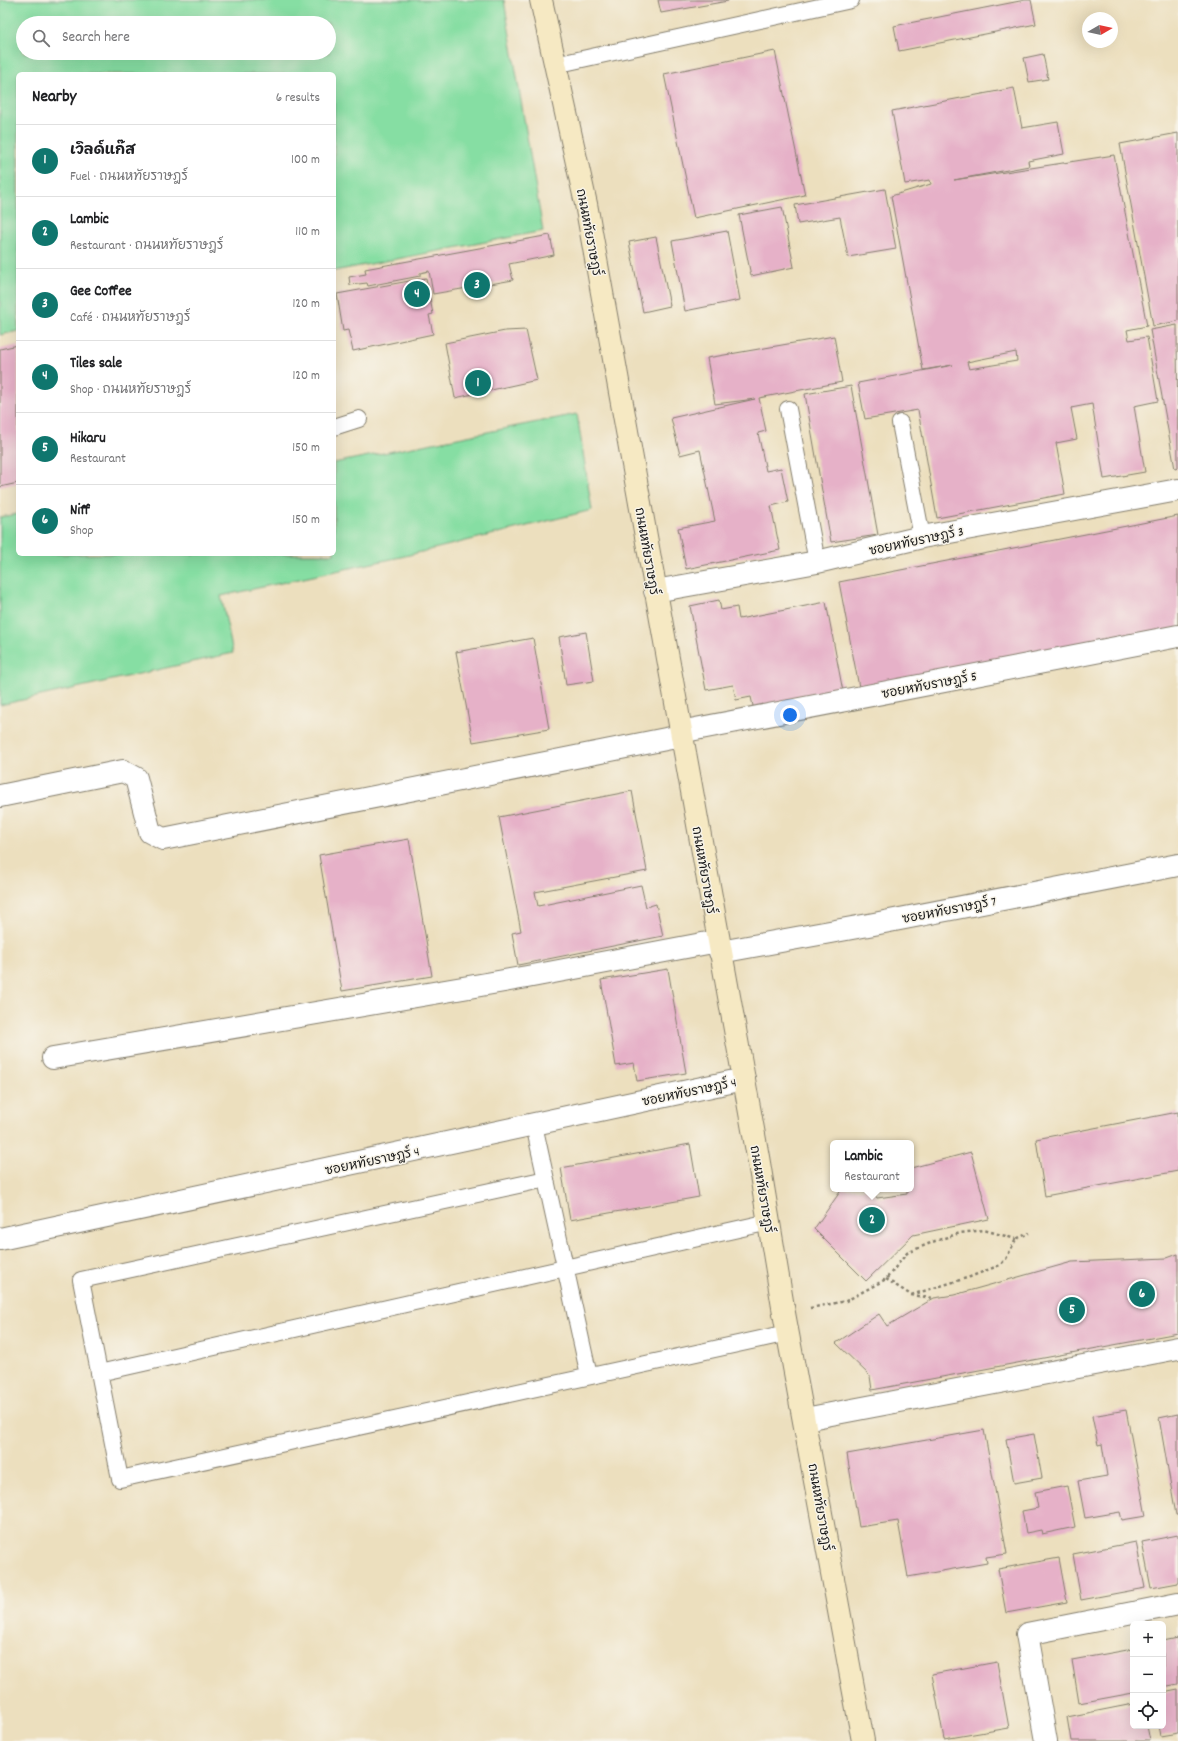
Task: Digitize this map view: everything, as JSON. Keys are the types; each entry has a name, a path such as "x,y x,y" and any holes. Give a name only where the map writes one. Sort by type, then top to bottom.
{"main road":[{"name":"ถนนหทัยราษฎร์","path":"541,0 586,204 744,1079 788,1333 863,1741"}],"street":[{"name":"ซอยหทัยราษฎร์ 3","path":"655,591 817,562 922,538 1178,490"},
{"name":"ซอยหทัยราษฎร์ 5","path":"0,796 123,771 136,778 150,832 163,839 681,734 1178,636"},
{"name":"ซอยหทัยราษฎร์ 7","path":"53,1058 719,946 1178,865"},
{"name":"ซอยหทัยราษฎร์ 4","path":"0,1239 744,1079"},
{"path":"805,1419 1178,1348"},
{"path":"1046,1741 1027,1634 1178,1604"}],"lane":[{"path":"555,65 851,0"},
{"path":"788,409 817,562"},
{"path":"336,426 359,419"},
{"path":"900,423 922,538"},
{"path":"534,1125 589,1376"},
{"path":"546,1179 81,1280 120,1479 788,1333"},
{"path":"99,1373 769,1222"}],"path":[{"path":"817,1307 846,1300 886,1279 907,1253 960,1233 984,1230 1016,1239"},
{"path":"911,1295 970,1277 1000,1265 1006,1259 1016,1239 1029,1233"},
{"path":"886,1279 911,1295 934,1298"}],"green space":[{"path":"0,0 504,0 543,231 336,271 336,72 16,72 16,331 0,335"},
{"path":"577,414 592,510 405,556 221,596 233,653 0,705 0,517 16,514 16,556 336,556 336,463"}],"building":[{"path":"658,0 728,0 728,1 661,13"},
{"path":"1031,0 1036,24 899,51 894,26"},
{"path":"775,51 805,195 694,218 664,74"},
{"path":"1043,54 1048,79 1029,82 1024,58"},
{"path":"1014,88 1022,128 1058,122 1064,154 1028,161 1029,166 954,180 1114,155 1147,326 1127,330 1129,340 1147,337 1158,401 1134,406 1145,472 1104,479 1092,404 1071,408 1077,439 1056,443 1065,494 937,518 918,410 865,419 858,383 953,365 923,370 891,196 931,184 930,180 905,184 892,111","holes":["1016,352 1017,361 969,369 967,362"]},
{"path":"1178,133 1178,321 1153,326 1120,144"},
{"path":"885,189 896,249 848,257 840,217 798,224 795,205"},
{"path":"782,207 794,267 751,276 739,215"},
{"path":"727,231 740,300 685,311 672,241"},
{"path":"550,235 554,255 509,264 513,280 433,294 429,271 420,273 420,276 368,286 367,283 350,285 349,277 366,274 365,269"},
{"path":"656,237 670,306 643,312 629,242"},
{"path":"426,278 433,314 429,315 433,334 353,351 348,330 343,331 337,294"},
{"path":"1177,325 1178,468 1175,469 1150,330"},
{"path":"526,330 537,380 455,398 445,343 505,331"},
{"path":"834,336 842,382 759,398 766,431 758,433 766,471 781,468 788,502 771,506 780,550 686,569 678,528 715,521 700,450 680,455 671,418 755,399 715,404 707,358"},
{"path":"16,345 16,483 0,487 0,349"},
{"path":"851,386 878,535 831,542 805,394"},
{"path":"1178,516 1178,629 859,687 839,582"},
{"path":"719,600 721,610 737,607 739,619 826,602 844,697 755,715 751,697 736,700 733,685 706,690 690,606"},
{"path":"586,632 594,681 566,685 559,637"},
{"path":"533,638 549,729 473,742 456,652"},
{"path":"632,791 647,871 535,892 538,906 641,885 646,907 656,904 663,936 518,965 512,933 521,931 499,817"},
{"path":"409,839 432,976 342,991 319,855"},
{"path":"668,969 686,1073 637,1081 634,1063 616,1066 601,980"},
{"path":"1178,1112 1178,1171 1045,1196 1036,1139"},
{"path":"690,1144 699,1197 570,1220 561,1168"},
{"path":"971,1152 989,1219 913,1235 866,1281 814,1229 840,1192 872,1192 877,1198 914,1192 914,1167"},
{"path":"1178,1254 1178,1333 872,1390 870,1376 836,1343 879,1314 887,1326 934,1298 954,1295 1072,1262 1167,1258"},
{"path":"1126,1410 1146,1516 1122,1520 1120,1512 1085,1518 1078,1481 1107,1476 1102,1444 1098,1445 1092,1416"},
{"path":"1178,1414 1178,1515 1176,1515 1159,1418"},
{"path":"984,1430 1007,1554 986,1557 987,1563 908,1577 898,1521 859,1527 847,1454"},
{"path":"1034,1434 1042,1478 1014,1483 1006,1439"},
{"path":"1067,1486 1075,1527 1042,1534 1041,1530 1026,1533 1022,1511 1038,1508 1035,1492"},
{"path":"1178,1535 1178,1583 1151,1588 1142,1542"},
{"path":"1136,1542 1145,1588 1081,1600 1073,1554"},
{"path":"1059,1558 1067,1602 1006,1613 998,1569"},
{"path":"1178,1638 1178,1684 1166,1686 1166,1657 1166,1640"},
{"path":"1130,1650 1130,1694 1079,1703 1072,1660"},
{"path":"997,1662 1009,1728 944,1739 932,1674"},
{"path":"1178,1690 1178,1733 1160,1736 1159,1729 1166,1729 1166,1692"},
{"path":"1130,1705 1130,1729 1148,1729 1150,1741 1071,1741 1067,1717"}],"place":[{"name":"Gee Coffee","path":"477,285"},
{"name":"Tiles sale","path":"417,294"},
{"name":"เวิลด์แก๊ส","path":"478,383"},
{"name":"Lambic","path":"872,1220"},
{"name":"Niff","path":"1142,1294"},
{"name":"Hikaru","path":"1072,1310"}]}
